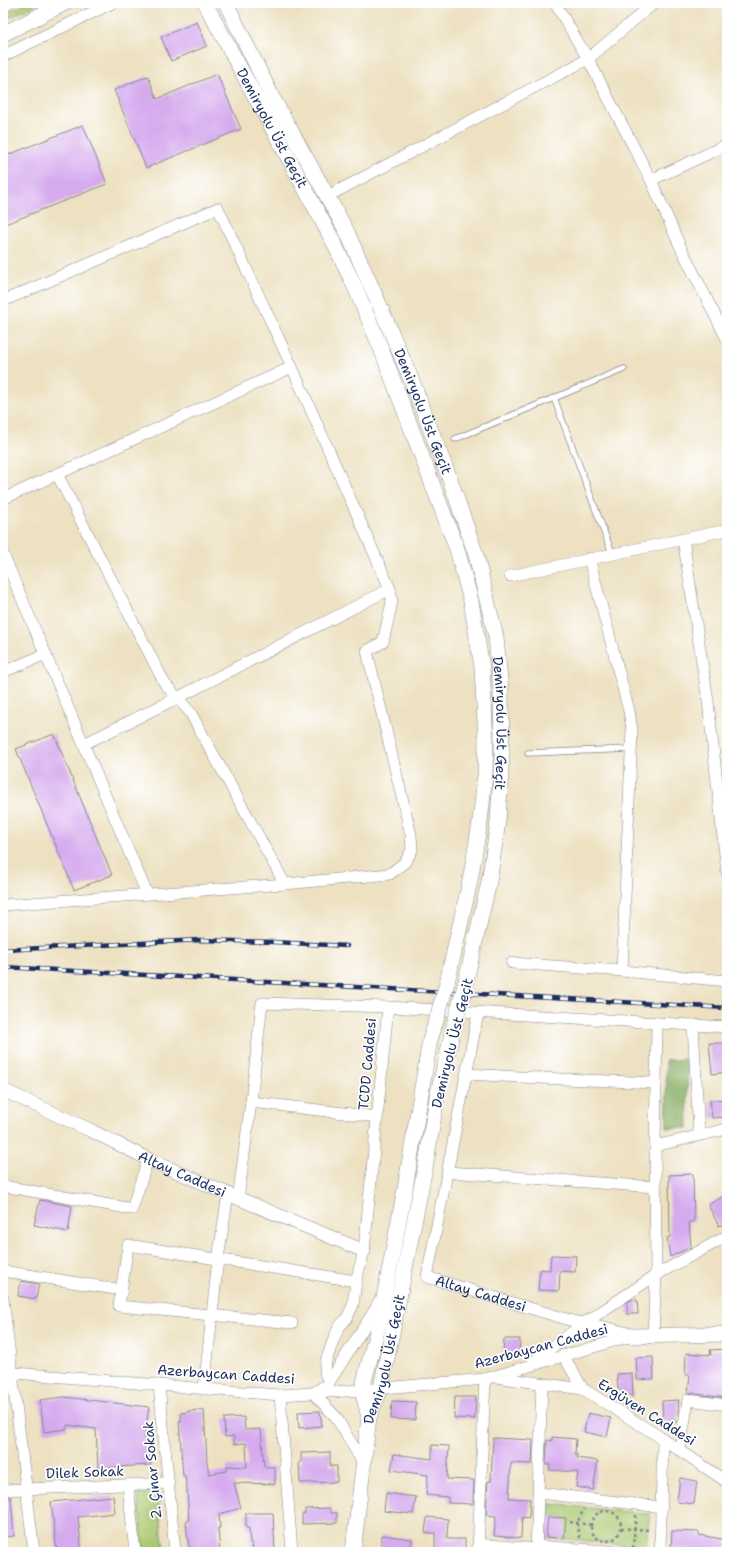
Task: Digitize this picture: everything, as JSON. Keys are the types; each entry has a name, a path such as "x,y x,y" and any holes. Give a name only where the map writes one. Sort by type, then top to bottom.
{"main road":[{"path":"3,34 65,3"},
{"name":"Demiryolu Üst Geçit","path":"205,3 332,239 355,287 380,346 458,549 471,601 482,668 486,741 485,775 480,822 470,882 447,983 430,1040 405,1189 387,1284 362,1390 369,1417"},
{"name":"Demiryolu Üst Geçit","path":"226,3 274,99 346,230 412,381 452,486 476,555 496,638 501,692 502,754 498,822 489,882 437,1097 425,1170 380,1388 369,1417"},
{"name":"Altay Caddesi","path":"583,1324 632,1336 727,1334"},
{"path":"353,1552 369,1417"}],"street":[{"path":"3,56 112,3"},
{"path":"555,3 588,59 651,180 680,246 727,339"},
{"path":"328,196 588,59 654,3"},
{"path":"651,180 727,145"},
{"path":"3,301 218,208 292,366 390,589 392,602 383,642 367,651 411,835 412,850 405,862 390,874 285,884 3,905"},
{"path":"3,499 292,366"},
{"path":"57,474 165,684 190,712 285,884"},
{"path":"510,576 612,553 727,530"},
{"path":"683,539 708,701 727,873"},
{"path":"3,554 147,894"},
{"path":"589,558 629,711 632,730 622,971"},
{"path":"84,744 390,589"},
{"path":"3,672 46,654"},
{"path":"512,963 622,971 727,981"},
{"path":"204,1389 218,1259 233,1196 251,1102 262,1003 388,1007"},
{"name":"TCDD Caddesi","path":"329,1383 325,1372 326,1362 339,1327 353,1305 356,1281 364,1250 388,1007 727,1027"},
{"name":"Altay Caddesi","path":"478,1013 427,1277 583,1324"},
{"path":"653,1335 656,1275 655,1146 657,1023"},
{"path":"693,1025 699,1135"},
{"path":"467,1074 656,1084"},
{"name":"Altay Caddesi","path":"3,1090 233,1196 364,1250"},
{"path":"251,1102 377,1117"},
{"path":"655,1146 727,1129"},
{"path":"3,1186 132,1210 148,1158"},
{"path":"448,1172 655,1187"},
{"path":"527,1366 583,1324 656,1275 727,1236"},
{"path":"292,1323 119,1306 128,1245 356,1281"},
{"path":"3,1271 122,1290"},
{"path":"363,1463 336,1417 314,1393 329,1383 376,1308 387,1284"},
{"path":"3,1299 7,1371 27,1489 34,1552"},
{"name":"Azerbaycan Caddesi","path":"7,1371 280,1395 362,1390 488,1378 632,1336"},
{"name":"Ergüven Caddesi","path":"563,1355 583,1389 663,1439 727,1482"},
{"path":"583,1389 488,1378 478,1548 622,1552"},
{"path":"536,1549 542,1384"},
{"name":"2. Çınar Sokak","path":"159,1385 175,1552"},
{"path":"280,1395 292,1552"},
{"path":"680,1450 688,1400 727,1404"},
{"path":"660,1552 663,1439"},
{"name":"Dilek Sokak","path":"3,1490 168,1483"},
{"name":"2. Çınar Sokak","path":"128,1485 135,1552"},
{"path":"539,1493 662,1507"}],"lane":[{"path":"455,439 624,369"},
{"path":"554,398 612,553"},
{"path":"528,753 631,749"}],"path":[{"path":"633,1552 635,1504"},
{"path":"581,1541 577,1523 585,1508"},
{"path":"607,1511 617,1515 620,1520 621,1528 619,1534 615,1538 605,1541 597,1538 592,1530 592,1525 595,1516 607,1511"},
{"path":"570,1522 592,1525"},
{"path":"621,1528 648,1530"}],"green space":[{"path":"27,3 39,3 3,21 3,15"},
{"path":"687,1059 688,1128 667,1128 666,1060"},
{"path":"158,1492 164,1552 143,1552 138,1494"},
{"path":"549,1504 650,1514 646,1547 546,1537"}],"building":[{"path":"197,22 207,46 171,61 161,37"},
{"path":"217,74 241,129 146,168 114,90 148,76 157,99"},
{"path":"83,125 107,184 3,225 3,157"},
{"path":"54,734 112,875 74,890 16,749"},
{"path":"709,1043 727,1043 727,1072 712,1074"},
{"path":"727,1099 727,1117 712,1118 710,1100"},
{"path":"693,1174 694,1222 689,1222 691,1247 670,1257 667,1238 670,1237 669,1175"},
{"path":"727,1194 727,1222 719,1226 708,1205"},
{"path":"40,1200 72,1206 68,1232 34,1225"},
{"path":"551,1255 576,1256 575,1272 560,1271 559,1291 538,1290 540,1269 550,1270"},
{"path":"21,1281 39,1284 36,1299 18,1296"},
{"path":"631,1300 637,1300 638,1314 627,1314 627,1303"},
{"path":"504,1339 520,1339 519,1357 503,1356"},
{"path":"727,1349 727,1398 688,1393 690,1375 685,1375 686,1353 711,1355 710,1350"},
{"path":"653,1357 654,1379 637,1380 636,1358"},
{"path":"632,1373 633,1397 618,1389 617,1374"},
{"path":"64,1397 149,1407 144,1441 150,1440 151,1465 98,1468 96,1429 67,1425 67,1429 44,1432 40,1400"},
{"path":"455,1397 476,1397 475,1419 454,1418"},
{"path":"679,1400 677,1422 663,1422 662,1401"},
{"path":"392,1401 416,1402 415,1420 391,1419"},
{"path":"204,1410 209,1474 227,1471 227,1466 247,1467 246,1443 234,1444 234,1436 225,1437 224,1418 244,1417 245,1430 261,1429 264,1467 275,1467 275,1484 234,1483 241,1508 219,1514 220,1528 218,1528 220,1552 190,1552 187,1534 186,1521 189,1521 187,1490 185,1476 183,1476 179,1421 181,1421 181,1413"},
{"path":"320,1411 322,1426 299,1428 298,1412"},
{"path":"588,1413 611,1418 607,1437 584,1432"},
{"path":"552,1437 576,1439 575,1454 577,1454 577,1458 598,1461 593,1490 576,1487 578,1472 549,1470 550,1465 546,1465 547,1440 552,1441"},
{"path":"493,1438 533,1440 532,1464 511,1463 509,1498 530,1499 529,1518 522,1517 521,1538 494,1536 496,1516 486,1515 488,1481 491,1481"},
{"path":"432,1445 449,1446 447,1479 474,1480 473,1504 448,1503 448,1497 426,1495 428,1475 391,1470 394,1454 432,1459"},
{"path":"330,1452 330,1466 337,1466 337,1482 300,1483 299,1462 301,1462 301,1453"},
{"path":"680,1478 697,1481 694,1504 677,1502"},
{"path":"386,1493 416,1497 413,1514 384,1511"},
{"path":"113,1496 115,1513 78,1517 82,1552 57,1552 51,1502"},
{"path":"3,1497 11,1497 14,1536 3,1537"},
{"path":"330,1508 331,1513 337,1513 337,1523 302,1524 302,1514 305,1514 305,1509"},
{"path":"246,1513 273,1513 275,1552 253,1552 252,1543 250,1543 249,1528 246,1528"},
{"path":"427,1517 448,1519 447,1539 465,1539 465,1552 435,1551 435,1533 425,1533"},
{"path":"548,1517 566,1518 564,1539 546,1537"},
{"path":"672,1531 699,1532 699,1535 727,1540 727,1552 671,1548"},
{"path":"382,1535 412,1539 410,1552 380,1552"}],"railway":[{"path":"3,950 200,940 347,946"},
{"path":"3,967 727,1008"}]}
